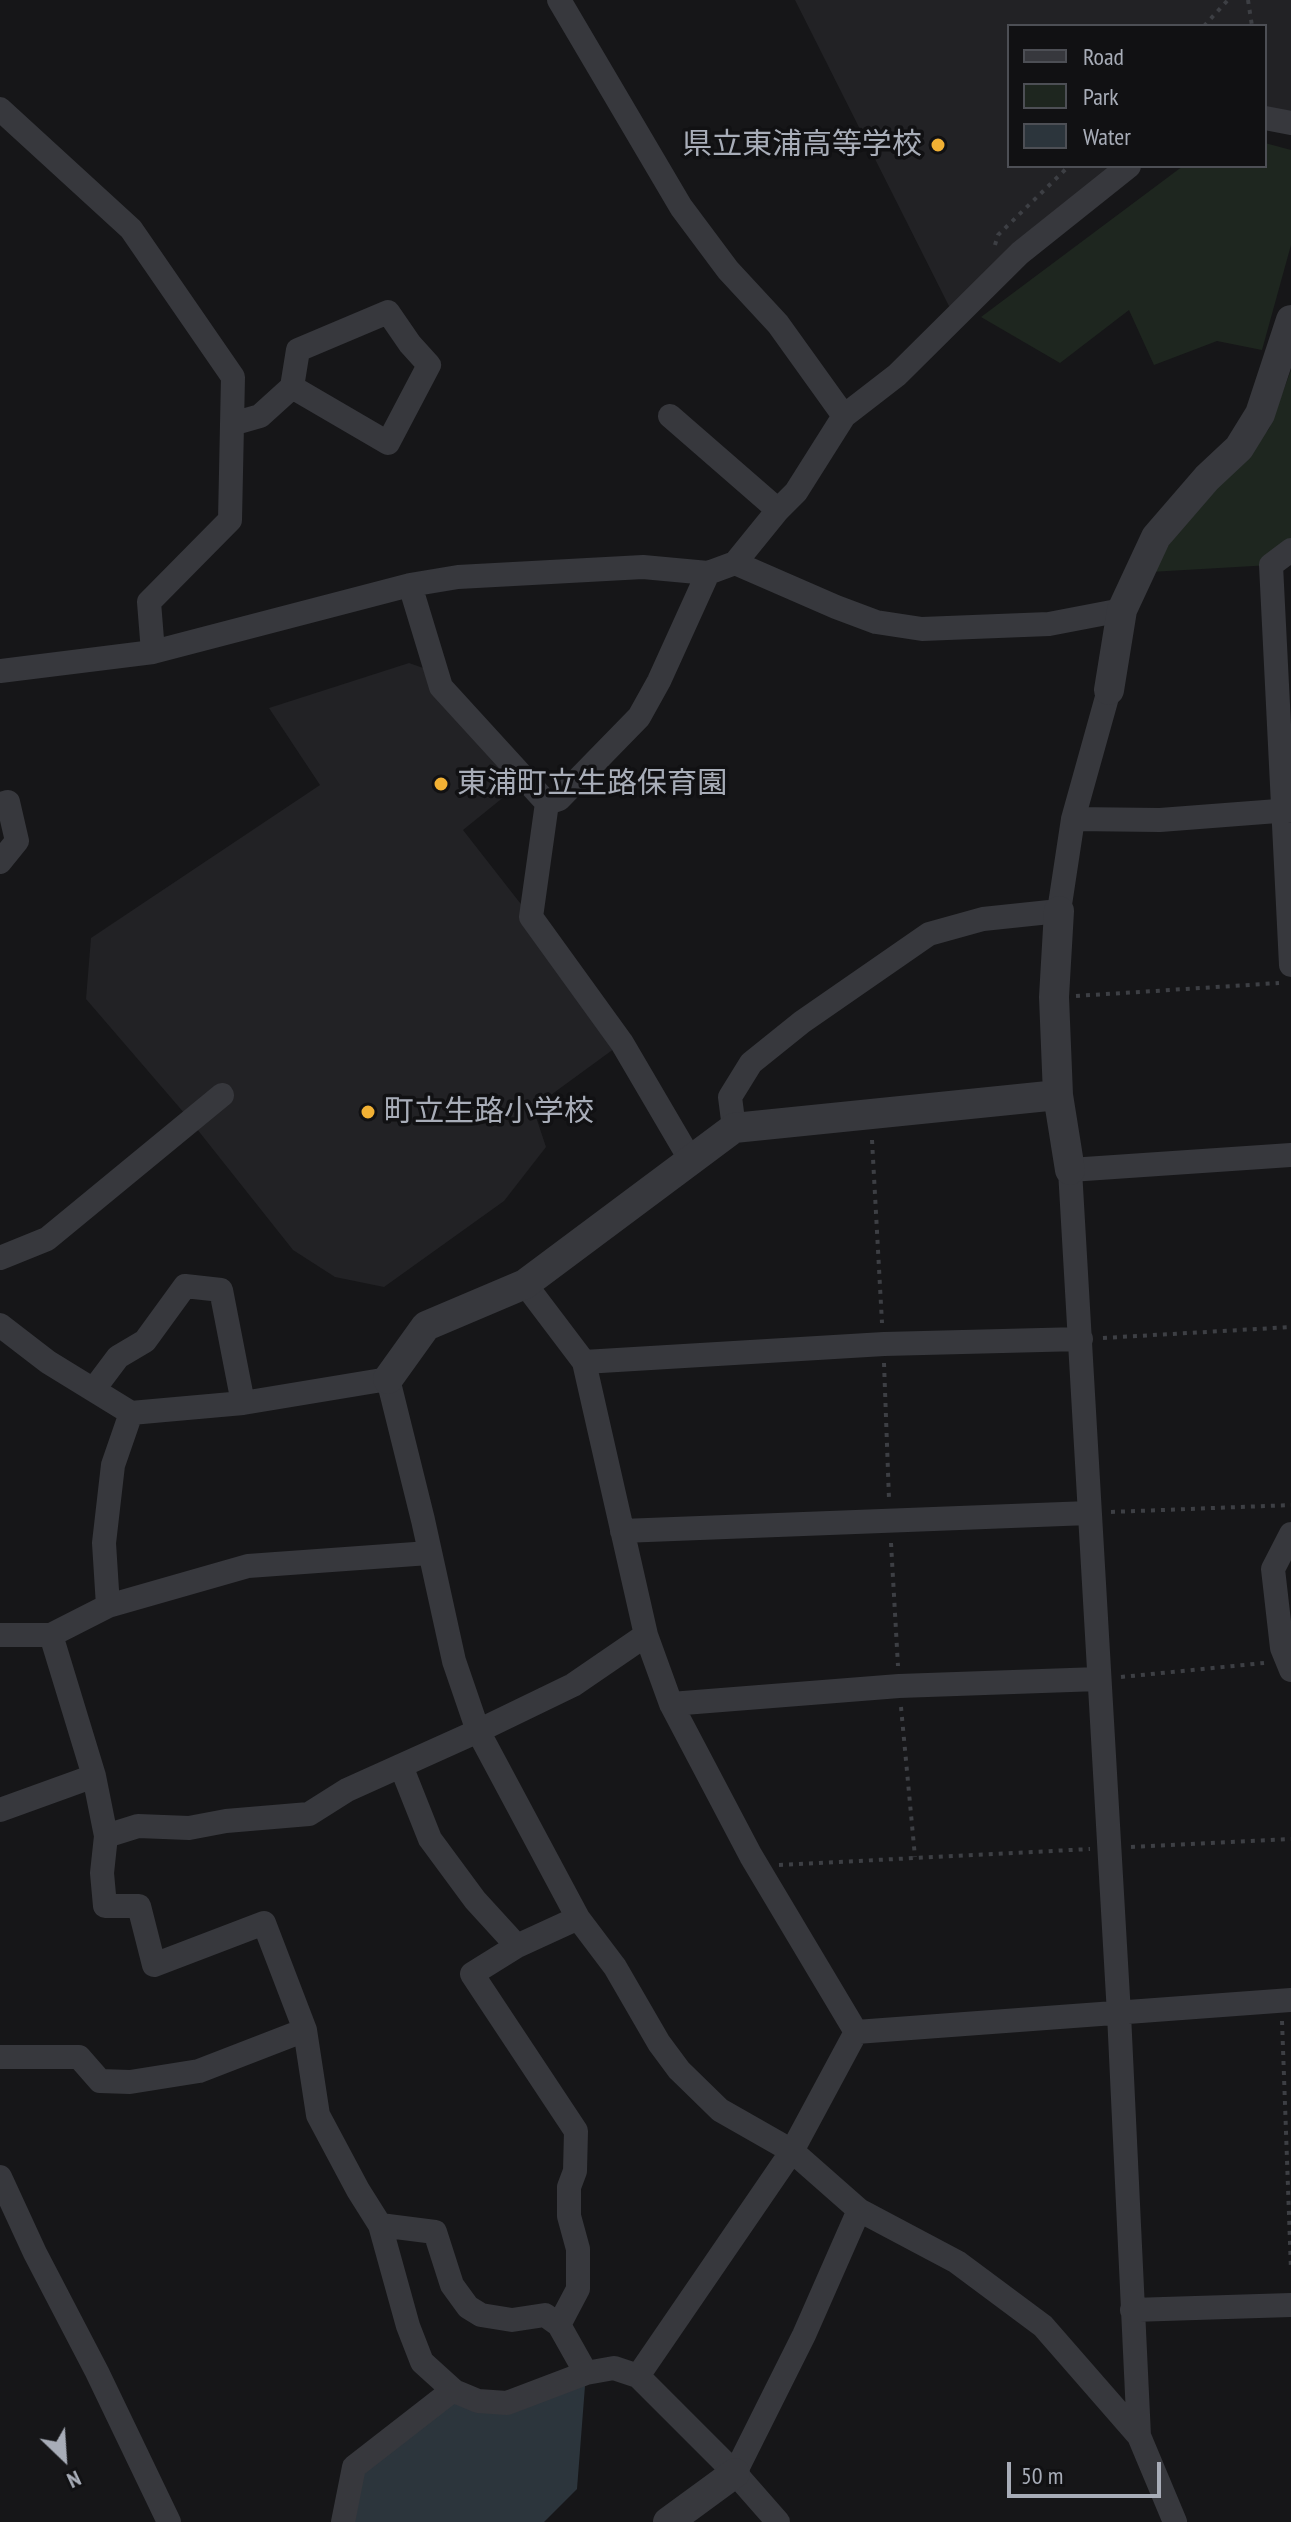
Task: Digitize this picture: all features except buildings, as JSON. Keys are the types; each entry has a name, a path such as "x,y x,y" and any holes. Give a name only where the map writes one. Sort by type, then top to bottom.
{"street":[{"path":"559,0 681,207 728,270 778,324 844,416"},
{"path":"0,109 131,229 233,377 230,520 149,602 153,652"},
{"path":"1267,118 1291,123"},
{"path":"0,671 153,652 410,585 458,577 643,567 708,573 735,563 796,492 844,416 897,375 1020,253 1126,168"},
{"path":"232,424 260,416 292,387 298,350 388,312 429,365 388,443 292,387"},
{"path":"1139,2436 1081,1339 1070,1170 1058,1095 1054,997 1059,911 1073,819 1109,690 1122,610 1156,537 1207,478 1239,448 1260,414 1291,320"},
{"path":"670,416 778,510"},
{"path":"1291,550 1271,565 1287,810 1291,965"},
{"path":"735,563 876,622 922,629 1049,624 1122,610"},
{"path":"547,803 559,799 639,717 659,681 708,573"},
{"path":"410,585 441,687 547,803"},
{"path":"0,804 8,802 17,841 0,862"},
{"path":"547,803 531,917 622,1043 690,1159"},
{"path":"1073,819 1160,820 1287,810"},
{"path":"734,1128 730,1097 751,1063 802,1022 917,942 929,934 983,919 1059,911"},
{"path":"0,1258 47,1239 222,1095"},
{"path":"0,1325 48,1362 131,1413 243,1403 388,1379 426,1326 525,1284 734,1128 1058,1095"},
{"path":"1070,1170 1291,1155"},
{"path":"525,1284 584,1362 646,1635 671,1704 757,1866 856,2032"},
{"path":"94,1389 118,1357 145,1341 185,1286 221,1290 243,1403"},
{"path":"584,1362 884,1344 1081,1339"},
{"path":"388,1379 454,1661 478,1731 578,1918 615,1967 659,2043 679,2070 720,2110 792,2151 859,2210 957,2262 1043,2326 1139,2436 1175,2522"},
{"path":"108,1606 104,1543 113,1465 131,1413"},
{"path":"622,1531 1089,1513"},
{"path":"1289,1666 1282,1648 1273,1569 1291,1534"},
{"path":"0,1635 51,1635 108,1606 248,1566 429,1553"},
{"path":"51,1635 94,1776 106,1836 102,1873 105,1906 139,1906 154,1965 264,1923 305,2030 318,2115 380,2225 408,2326 422,2362 453,2390 478,2401 507,2403 586,2373 614,2368 638,2376 735,2473 778,2522"},
{"path":"106,1836 138,1826 189,1828 226,1821 309,1814 347,1790 573,1685 646,1635"},
{"path":"671,1704 899,1686 1099,1679"},
{"path":"401,1766 430,1839 475,1900 517,1946"},
{"path":"0,1810 94,1776"},
{"path":"559,2325 578,2289 578,2249 569,2216 576,2131 472,1974 517,1946 578,1918"},
{"path":"856,2032 1286,2000"},
{"path":"0,2057 79,2057 100,2081 130,2082 199,2071 305,2030"},
{"path":"638,2376 792,2151 856,2032"},
{"path":"0,2177 169,2522"},
{"path":"668,2522 735,2473 804,2335 859,2210"},
{"path":"380,2225 435,2232 452,2285 468,2307 481,2315 512,2320 545,2315 559,2325 586,2373"},
{"path":"1132,2310 1291,2305"},
{"path":"343,2522 354,2467 453,2390"}],"path":[{"path":"1206,24 1228,0"},
{"path":"1248,0 1252,24"},
{"path":"995,248 998,235 1067,168"},
{"path":"1054,997 1291,982"},
{"path":"871,1113 884,1344 889,1520 899,1686 915,1857"},
{"path":"1081,1339 1291,1327"},
{"path":"1089,1513 1291,1505"},
{"path":"1099,1679 1289,1666"},
{"path":"757,1866 1291,1839"},
{"path":"1286,2000 1291,2270"}],"shaded area":[{"name":"県立東浦高等学校","path":"795,0 1291,0 1291,123 1267,118 1267,24 1007,24 1007,168 1127,168 955,318"},
{"path":"409,663 426,669 526,779 463,830 531,917 622,1043 533,1108 546,1147 504,1201 384,1287 335,1277 293,1250 185,1114 86,999 91,938 320,785 269,708"}],"green space":[{"path":"1267,144 1291,150 1291,245 1262,350 1217,341 1154,365 1129,310 1060,363 981,317 1180,168 1267,168"},
{"path":"1291,370 1291,550 1271,565 1150,572 1206,491 1269,429"}],"water":[{"path":"586,2373 577,2489 544,2522 343,2522 354,2467 453,2390 477,2400"}],"place":[{"name":"県立東浦高等学校","path":"938,145"},
{"name":"東浦町立生路保育園","path":"441,784"},
{"name":"町立生路小学校","path":"368,1112"}]}
